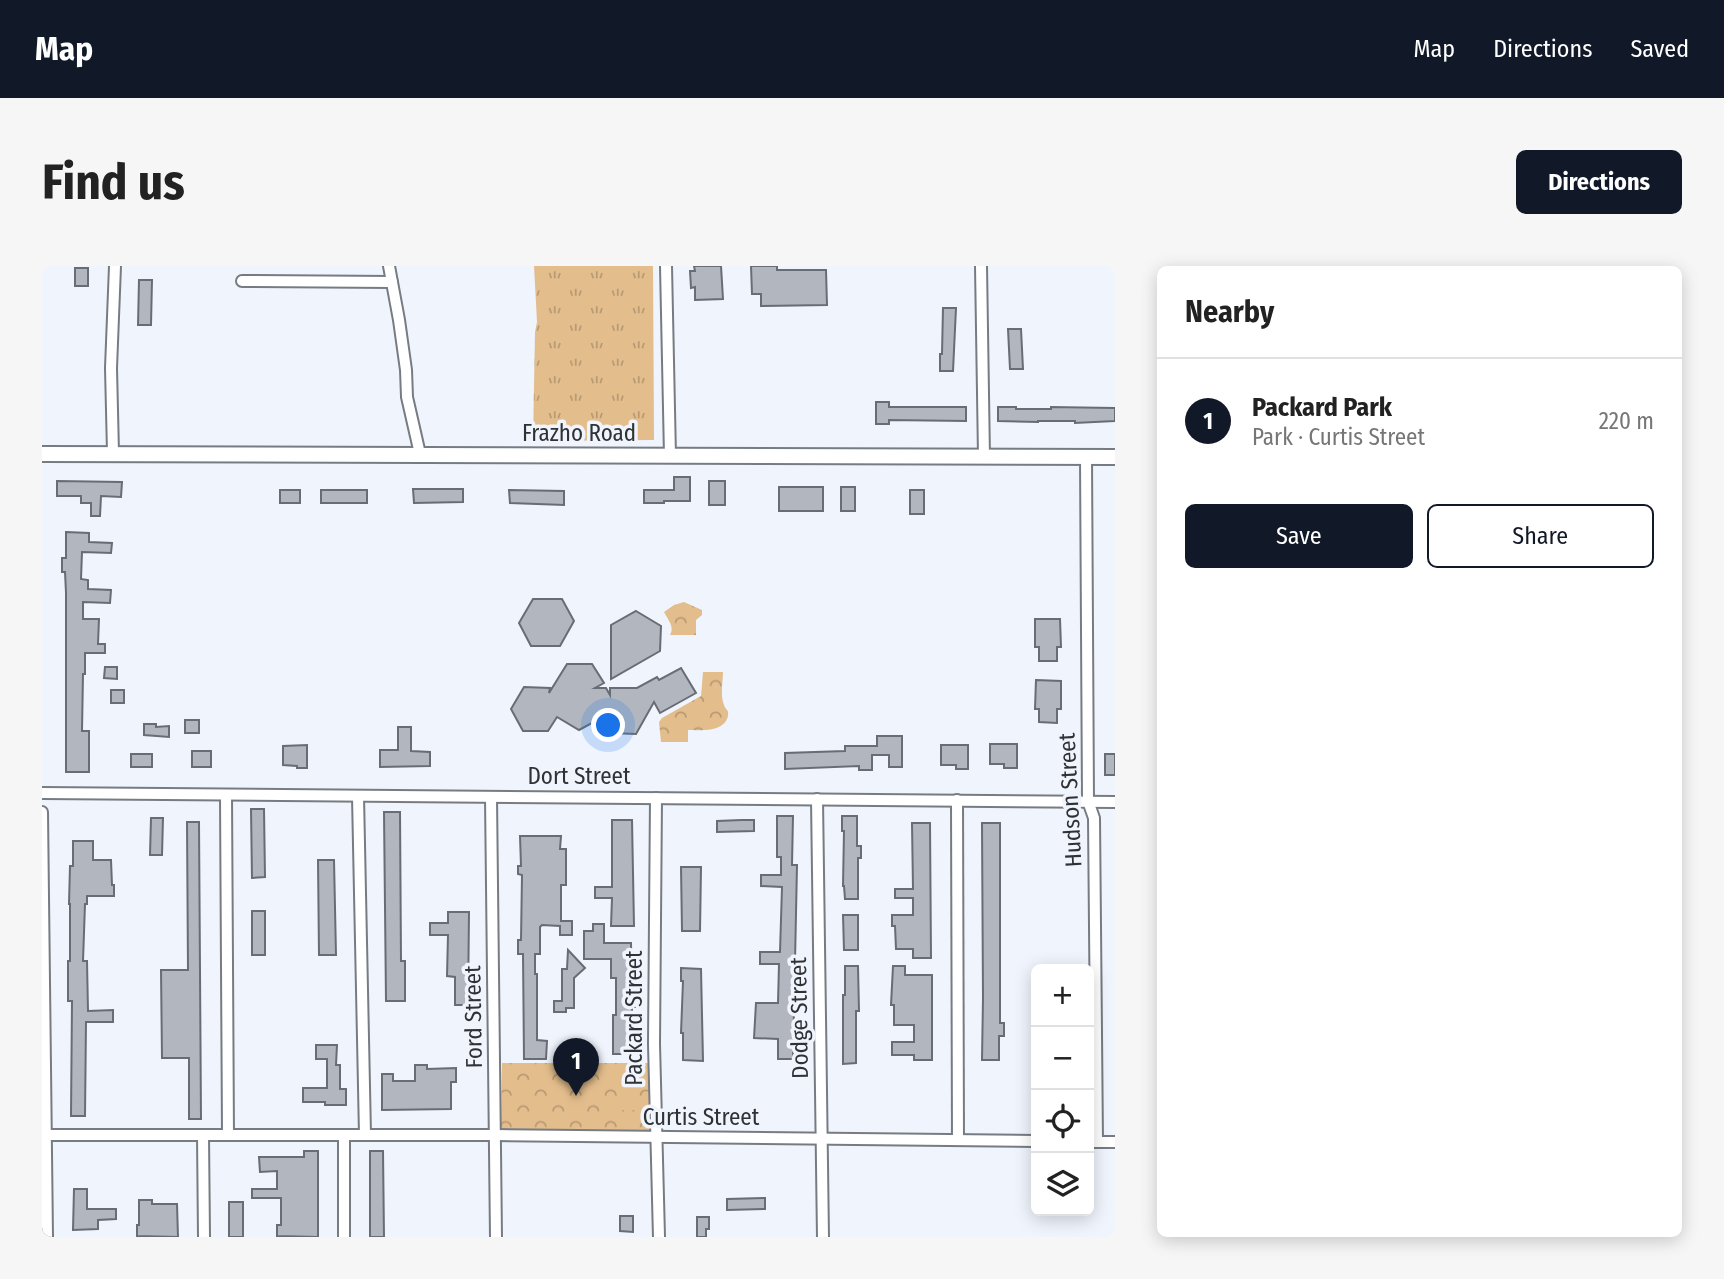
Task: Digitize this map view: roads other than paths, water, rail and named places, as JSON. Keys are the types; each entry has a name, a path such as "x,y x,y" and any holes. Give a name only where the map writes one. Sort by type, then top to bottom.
{"street":[{"path":"113,453 111,368 115,266"},
{"path":"388,266 406,370 407,397 420,454"},
{"path":"666,266 670,456"},
{"path":"981,266 984,457"},
{"path":"242,281 392,282"},
{"name":"Frazho Road","path":"42,454 1115,457"},
{"name":"Hudson Street","path":"1086,457 1088,801 1094,818 1093,1090"},
{"name":"Dort Street","path":"42,793 1115,802"},
{"path":"226,795 228,1135"},
{"path":"358,796 365,1135"},
{"name":"Ford Street","path":"491,797 496,1237"},
{"name":"Packard Street","path":"656,798 654,1044 659,1237"},
{"name":"Dodge Street","path":"817,799 823,1237"},
{"path":"957,800 958,1140"},
{"path":"42,812 47,1237"},
{"path":"44,1135 203,1135 204,1237"},
{"name":"Curtis Street","path":"203,1135 496,1135 1031,1141"},
{"path":"344,1135 344,1237"},
{"path":"1094,1142 1115,1142"}],"place":[{"name":"Packard Park","path":"576,1096"}]}
